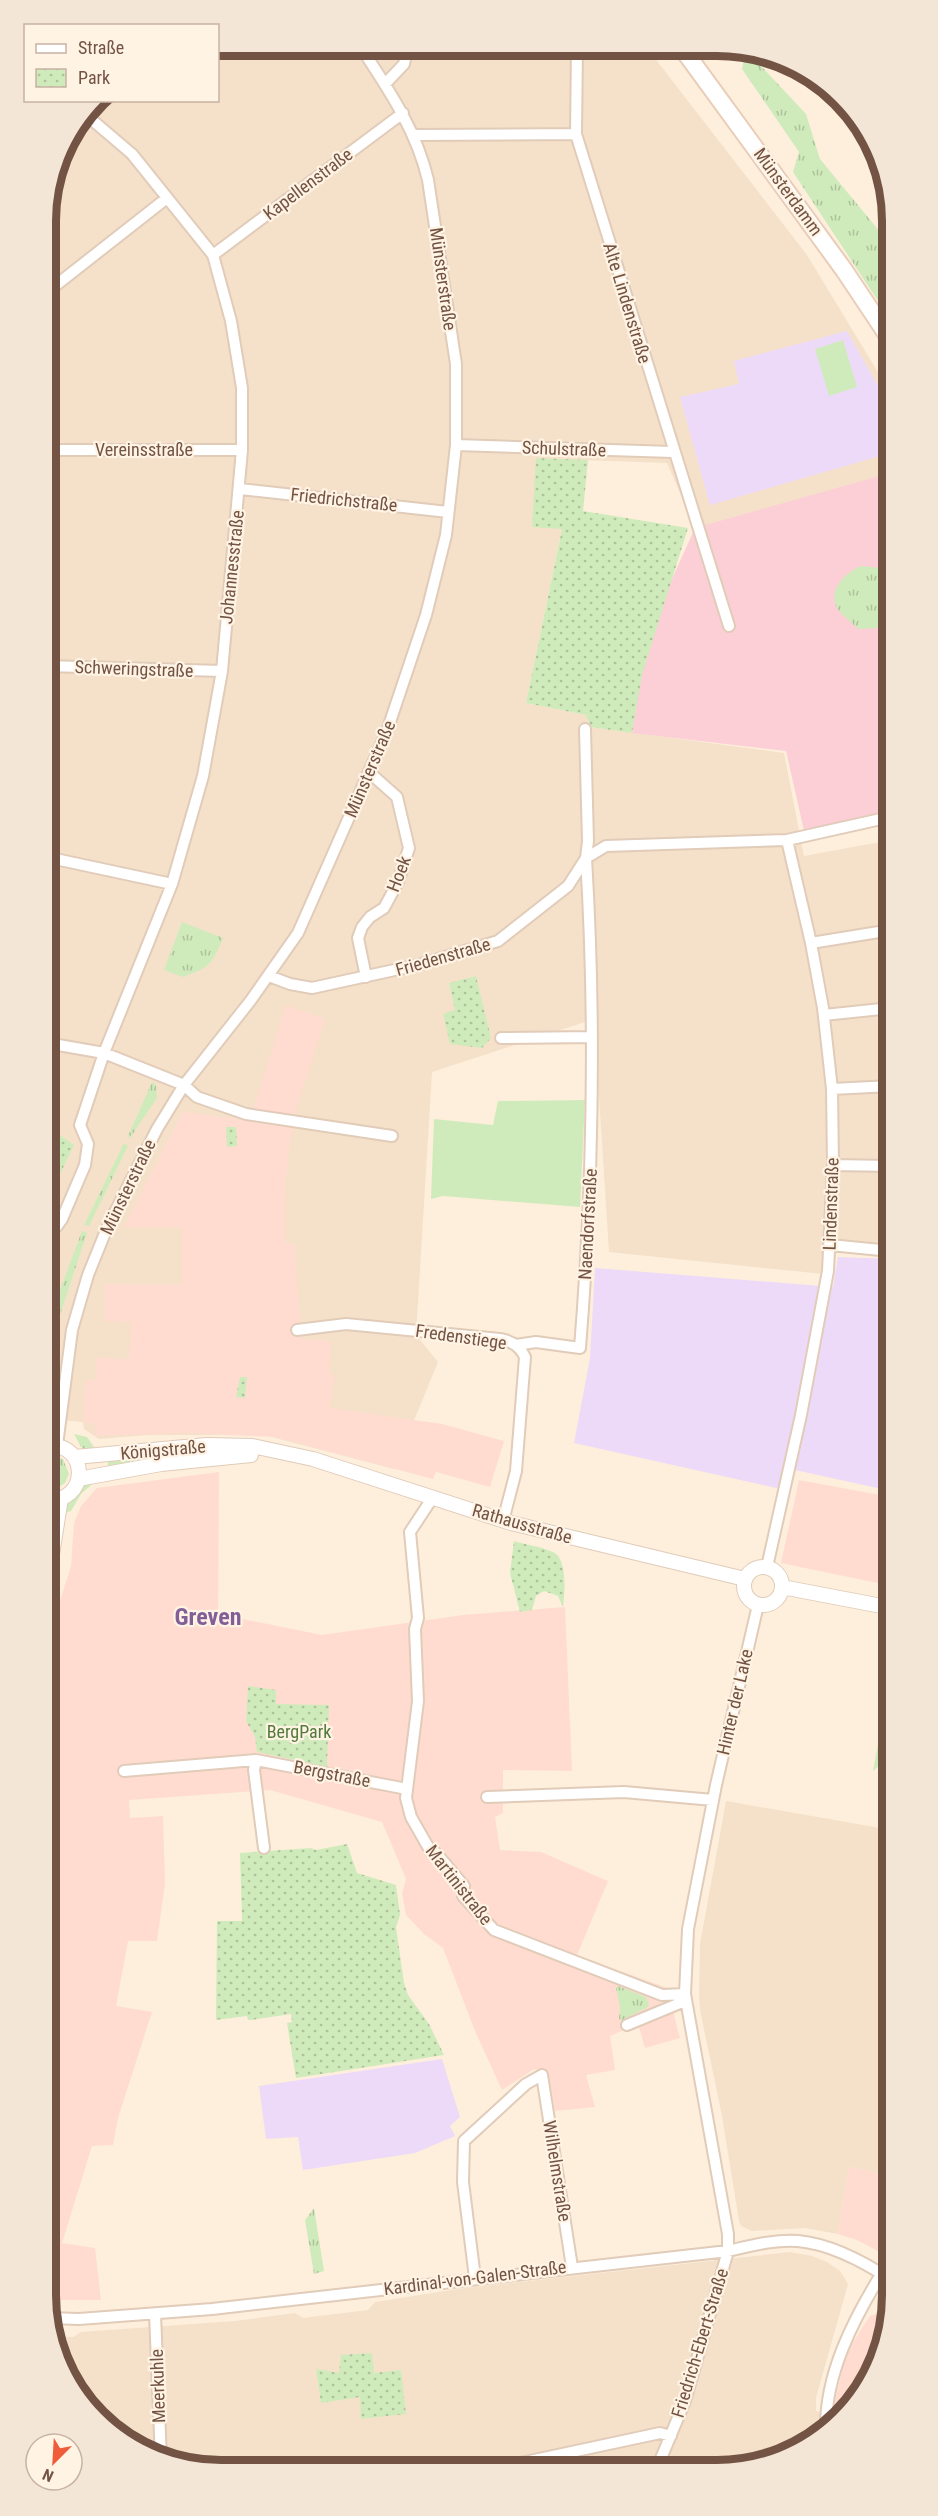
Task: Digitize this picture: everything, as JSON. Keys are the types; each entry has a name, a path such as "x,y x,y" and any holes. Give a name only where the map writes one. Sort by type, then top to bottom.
{"main road":[{"name":"Münsterdamm","path":"687,55 844,270 882,327"}],"street":[{"name":"Münsterstraße","path":"56,1423 71,1340 88,1275 111,1218 157,1130 184,1085 269,976 298,933 387,731 424,624 446,535 456,445 456,364 428,180 414,135 403,113 366,55"},
{"path":"385,84 404,63 406,55"},
{"name":"Alte Lindenstraße","path":"577,55 576,134 673,452 729,626"},
{"name":"Kapellenstraße","path":"213,255 403,113"},
{"name":"Johannesstraße","path":"56,1227 62,1219 85,1165 88,1144 80,1125 104,1053 172,884 203,776 222,671 242,450 242,388 231,321 213,255 132,154 91,119"},
{"path":"414,135 576,134"},
{"path":"56,285 168,198"},
{"name":"Schulstraße","path":"456,445 673,452"},
{"name":"Vereinsstraße","path":"56,450 242,450"},
{"name":"Friedrichstraße","path":"240,489 448,512"},
{"name":"Schweringstraße","path":"56,666 222,671"},
{"name":"Friedenstraße","path":"269,976 296,986 312,988 422,964 498,941 568,886 586,858 588,841 585,729"},
{"name":"Hoek","path":"366,977 358,938 370,917 384,908 398,882 409,848 398,796 370,773"},
{"path":"586,858 606,846 787,840 882,820"},
{"name":"Lindenstraße","path":"767,1567 801,1415 828,1272 833,1165 832,1089 824,1015 811,943 787,840"},
{"path":"56,858 172,884"},
{"name":"Naendorfstraße","path":"516,1346 536,1342 580,1348 588,1250 592,1036 592,960 586,858"},
{"path":"811,943 882,931"},
{"path":"824,1015 882,1009"},
{"path":"501,1038 592,1036"},
{"path":"56,1045 104,1053 184,1085 197,1098 246,1114 392,1136"},
{"path":"832,1089 882,1086"},
{"path":"833,1165 882,1166"},
{"path":"830,1245 882,1250"},
{"name":"Fredenstiege","path":"297,1330 346,1324 500,1339 510,1341 522,1350 525,1357 524,1382 516,1471 503,1521"},
{"name":"Königstraße","path":"75,1457 207,1445 252,1451"},
{"path":"56,1446 67,1449 75,1457 78,1465 78,1479 74,1489 56,1497"},
{"name":"Rathausstraße","path":"252,1451 303,1457 503,1521 745,1579"},
{"name":"Königstraße","path":"78,1479 252,1451"},
{"name":"Martinistraße","path":"433,1497 410,1532 418,1618 415,1629 418,1701 406,1798 411,1817 431,1852 436,1853 464,1886 464,1896 494,1930 662,1995 685,1997"},
{"path":"767,1567 777,1574 782,1587 775,1601 758,1605 745,1594 745,1579 755,1568 767,1567"},
{"path":"782,1587 882,1606"},
{"name":"Hinter der Lake","path":"685,1997 688,1929 713,1800 758,1605"},
{"path":"256,1760 254,1770 264,1848"},
{"name":"Bergstraße","path":"124,1771 256,1760 407,1789"},
{"path":"487,1797 624,1792 713,1800"},
{"path":"627,2025 685,1997 728,2234 728,2251"},
{"name":"Wilhelmstraße","path":"475,2278 463,2182 464,2141 526,2084 542,2075 572,2267"},
{"name":"Kardinal-von-Galen-Straße","path":"57,2318 155,2314 728,2251 782,2241 811,2243 844,2254 882,2273"},
{"name":"Friedrich-Ebert-Straße","path":"660,2460 685,2402 728,2251"},
{"path":"827,2418 828,2400 849,2332 882,2273"},
{"name":"Meerkuhle","path":"155,2314 161,2449"},
{"path":"534,2460 660,2433 671,2436"}],"shaded area":[{"path":"219,55 652,55 807,255 882,379 882,508 695,528 667,463 582,460 562,528 526,703 587,715 591,727 784,753 804,856 882,842 882,1243 834,1239 833,1275 609,1252 594,1019 432,1072 416,1335 438,1362 394,1469 264,1435 148,1435 99,1439 84,1429 83,1422 56,1420 56,210 61,178 68,158 90,120 106,102 219,102"},
{"path":"847,331 882,393 882,455 710,505 680,397 739,384 734,361"},
{"path":"882,475 882,816 805,835 786,751 632,733 647,634 695,528"},
{"path":"286,1005 325,1019 293,1119 286,1177 285,1243 294,1243 301,1339 331,1341 329,1373 335,1376 329,1408 442,1424 504,1441 490,1487 436,1472 433,1479 275,1437 184,1433 95,1436 95,1423 84,1423 85,1380 97,1380 96,1358 129,1359 131,1322 105,1321 105,1284 182,1285 182,1227 124,1227 183,1112 250,1121"},
{"path":"838,1257 882,1259 882,1489 795,1470 790,1491 574,1443 590,1358 595,1268 833,1287"},
{"path":"219,1472 218,1614 322,1635 463,1615 565,1607 572,1771 503,1770 503,1813 495,1817 500,1850 541,1852 608,1881 577,1955 667,1988 680,2038 645,2048 638,2024 610,2036 615,2070 586,2075 595,2107 555,2111 549,2076 534,2069 502,2090 475,2031 443,1948 424,1934 406,1915 402,1893 406,1879 382,1822 270,1790 129,1800 130,1818 163,1816 165,1884 157,1941 128,1941 116,2006 152,2012 118,2118 113,2145 92,2146 62,2243 95,2248 101,2300 56,2300 56,1614 71,1566 74,1523 81,1506 97,1488"},
{"path":"799,1480 882,1495 882,1584 781,1563"},
{"path":"726,1801 882,1828 882,2174 849,2167 838,2234 805,2228 752,2231 741,2226 722,2116 700,2010 700,1944"},
{"path":"442,2059 460,2117 450,2126 455,2136 415,2153 303,2170 298,2137 266,2139 259,2086"},
{"path":"849,2167 882,2174 882,2253 857,2240 838,2234"},
{"path":"790,2252 812,2256 840,2271 848,2284 816,2398 816,2411 831,2415 800,2438 780,2448 739,2459 199,2459 158,2448 120,2426 104,2412 78,2378 61,2337 73,2337 81,2332 235,2321 295,2313 303,2318 368,2310 375,2302 465,2288"},
{"path":"881,2312 874,2348 860,2378 832,2413 846,2353 870,2316"}],"green space":[{"path":"744,58 756,61 806,114 820,159 882,234 882,307 793,172 799,152 742,69"},
{"path":"843,340 857,387 829,396 815,349"},
{"path":"536,458 588,460 583,511 688,528 642,675 632,733 591,727 586,715 526,703 562,529 532,527"},
{"path":"861,566 882,570 882,625 877,628 858,629 837,608 834,595 836,588 850,573"},
{"path":"182,922 223,938 209,964 183,977 164,970"},
{"path":"476,976 491,1038 482,1048 450,1044 443,1014 455,1010 449,983"},
{"path":"152,1082 156,1084 157,1098 130,1138 128,1136"},
{"path":"585,1100 580,1207 443,1196 431,1199 434,1119 493,1125 498,1101"},
{"path":"226,1127 236,1127 237,1146 227,1147"},
{"path":"60,1135 74,1145 56,1182 56,1143"},
{"path":"124,1143 128,1146 89,1226 84,1225"},
{"path":"82,1231 87,1233 60,1315 56,1312 56,1301"},
{"path":"240,1377 247,1377 245,1398 236,1397"},
{"path":"74,1434 87,1437 94,1447 88,1451 81,1447"},
{"path":"197,1451 195,1456 108,1466 108,1460"},
{"path":"56,1456 63,1459 69,1474 65,1483 56,1489"},
{"path":"97,1480 81,1494 71,1511 63,1514 76,1493"},
{"path":"514,1541 546,1549 559,1557 564,1578 563,1607 558,1596 544,1591 536,1596 532,1610 520,1612 510,1573"},
{"name":"BergPark","path":"248,1686 276,1690 276,1704 329,1705 327,1767 257,1752 255,1737 246,1721"},
{"path":"882,1723 882,1763 873,1771"},
{"path":"347,1844 357,1873 396,1885 400,1915 396,1927 404,1983 408,1995 429,2024 444,2055 296,2078 287,2023 292,2022 291,2014 251,2020 248,2020 247,2016 216,2020 217,1921 242,1921 240,1853 311,1848 316,1850"},
{"path":"618,1986 646,1997 648,2007 622,2020 619,2019 620,2007 616,1988"},
{"path":"314,2208 324,2271 314,2274 305,2220"},
{"path":"372,2353 374,2373 401,2370 406,2414 361,2419 360,2397 321,2403 316,2369 339,2373 341,2355"}],"district":[{"name":"Greven","path":"208,1617"}]}
